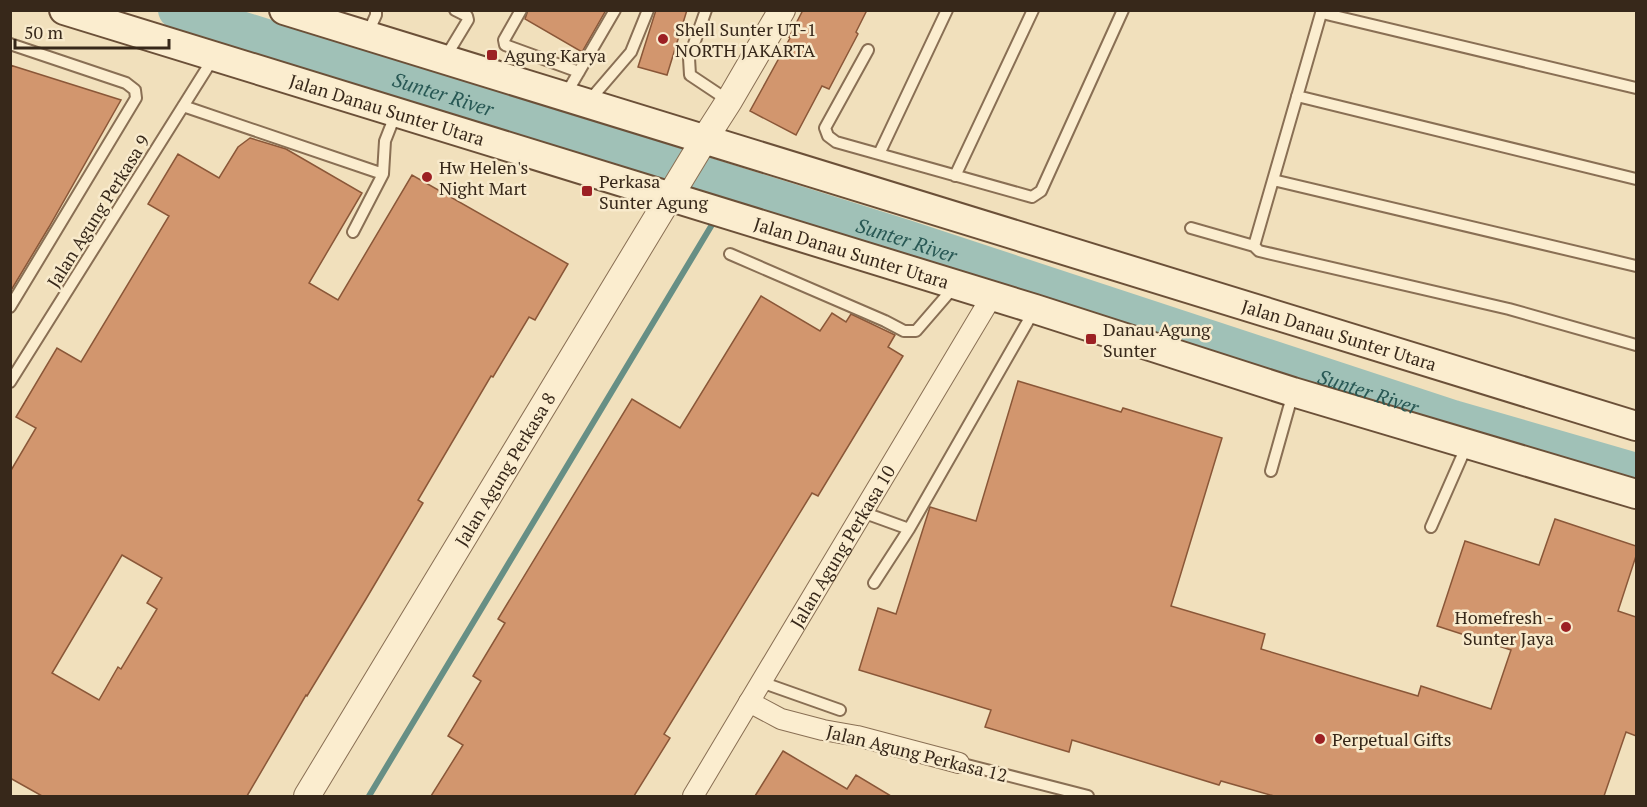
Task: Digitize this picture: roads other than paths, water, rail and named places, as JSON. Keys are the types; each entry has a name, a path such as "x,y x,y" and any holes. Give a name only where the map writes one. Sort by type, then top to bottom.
{"main road":[{"name":"Jalan Danau Sunter Utara","path":"64,10 677,195 731,216 1035,309 1293,392 1468,442 1636,494"},
{"name":"Jalan Danau Sunter Utara","path":"284,10 371,23 444,60 576,101 701,145 1636,426"}],"street":[{"name":"Jalan Agung Perkasa 8","path":"307,796 677,195 701,145 782,10"},
{"name":"Jalan Agung Perkasa 10","path":"693,796 992,296"},
{"name":"Jalan Agung Perkasa 12","path":"749,702 781,719 959,763"}],"lane":[{"path":"444,60 468,21 467,16 455,10"},
{"path":"521,10 504,40 505,45 579,72"},
{"path":"576,101 579,72 615,10"},
{"path":"576,101 630,52 648,10"},
{"path":"706,10 689,58 690,75 729,101"},
{"path":"879,154 948,10"},
{"path":"955,176 1033,10"},
{"path":"868,50 825,128 828,136 836,142 1032,197 1041,191 1123,10"},
{"path":"1254,246 1322,12 1636,88"},
{"path":"10,44 126,83 135,90 136,98 10,307"},
{"name":"Jalan Agung Perkasa 9","path":"10,382 214,56"},
{"path":"1297,96 1636,179"},
{"path":"183,106 384,174"},
{"path":"353,232 384,174 385,141 396,112"},
{"path":"1273,180 1636,266"},
{"path":"1191,228 1254,246 1259,251 1509,309 1636,345"},
{"path":"730,254 904,331 916,331 956,285"},
{"path":"874,583 909,529 1035,309"},
{"path":"1270,471 1293,392"},
{"path":"1431,527 1468,442"},
{"path":"862,512 909,529"},
{"path":"761,682 840,710"},
{"name":"Jalan Agung Perkasa 12","path":"959,763 1088,796"}],"waterway":[{"name":"Sunter River","path":"177,10 906,239 1453,419 1636,472"},
{"path":"724,204 736,185"},
{"path":"369,796 716,218"}],"place":[{"name":"Shell Sunter UT-1 NORTH JAKARTA","path":"663,39"},
{"name":"Agung Karya","path":"492,55"},
{"name":"Hw Helen's Night Mart","path":"427,177"},
{"name":"Perkasa Sunter Agung","path":"587,191"},
{"name":"Danau Agung Sunter","path":"1091,339"},
{"name":"Homefresh - Sunter Jaya","path":"1566,627"},
{"name":"Perpetual Gifts","path":"1320,739"}]}
